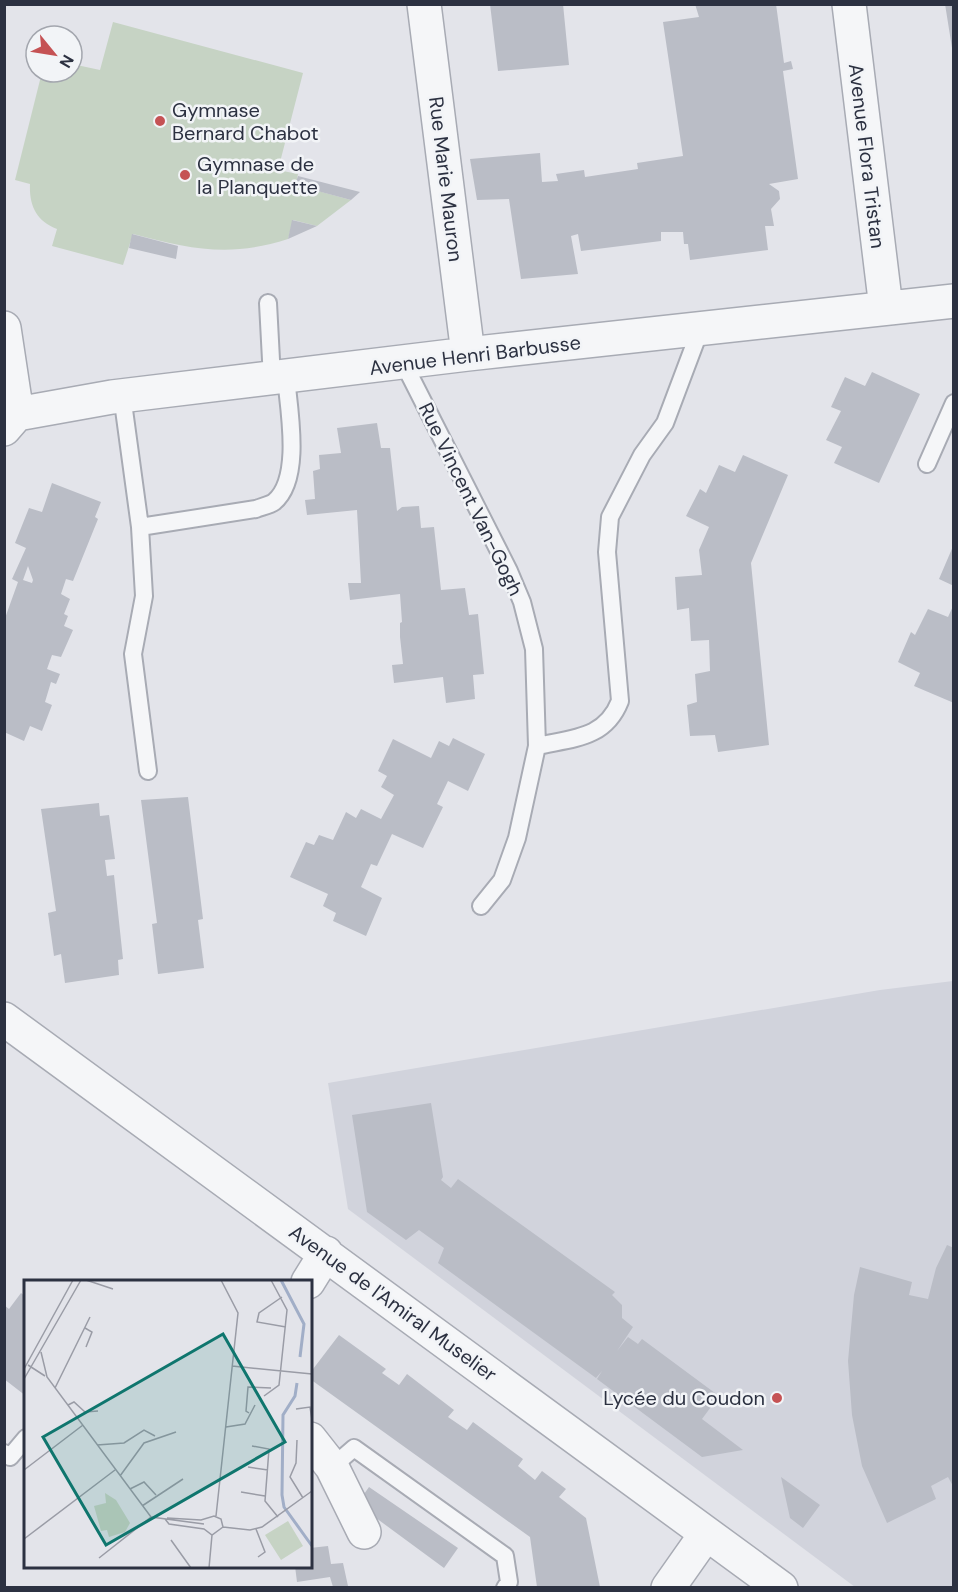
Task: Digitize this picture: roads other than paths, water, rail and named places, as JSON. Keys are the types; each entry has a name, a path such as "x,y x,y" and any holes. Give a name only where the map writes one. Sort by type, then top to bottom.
{"street":[{"name":"Rue Marie Mauron","path":"424,4 468,354"},
{"name":"Avenue Flora Tristan","path":"849,4 886,308"},
{"name":"Avenue Henri Barbusse","path":"11,421 122,396 404,364 468,354 954,301"},
{"path":"4,328 11,421"},
{"name":"Avenue de l'Amiral Muselier","path":"4,1019 781,1587"},
{"path":"309,1280 326,1253"},
{"path":"312,1442 332,1467 364,1532"},
{"path":"668,1587 706,1534"}],"lane":[{"path":"140,527 256,509 274,502 288,480 292,447 268,303"},
{"path":"537,746 596,733 614,717 620,701 607,552 610,517 642,455 665,423 700,330"},
{"name":"Rue Vincent Van-Gogh","path":"404,364 510,571 522,602 534,650 537,746 517,838 502,880 481,906"},
{"path":"122,396 140,527 144,596 132,654 148,771"},
{"path":"927,464 954,403"},
{"path":"4,1453 10,1457 24,1440"},
{"path":"332,1467 354,1448 505,1556 509,1582 505,1587"}],"place":[{"name":"Gymnase Bernard Chabot","path":"160,121"},
{"name":"Gymnase de la Planquette","path":"185,175"},
{"name":"Lycée du Coudon","path":"777,1398"}]}
